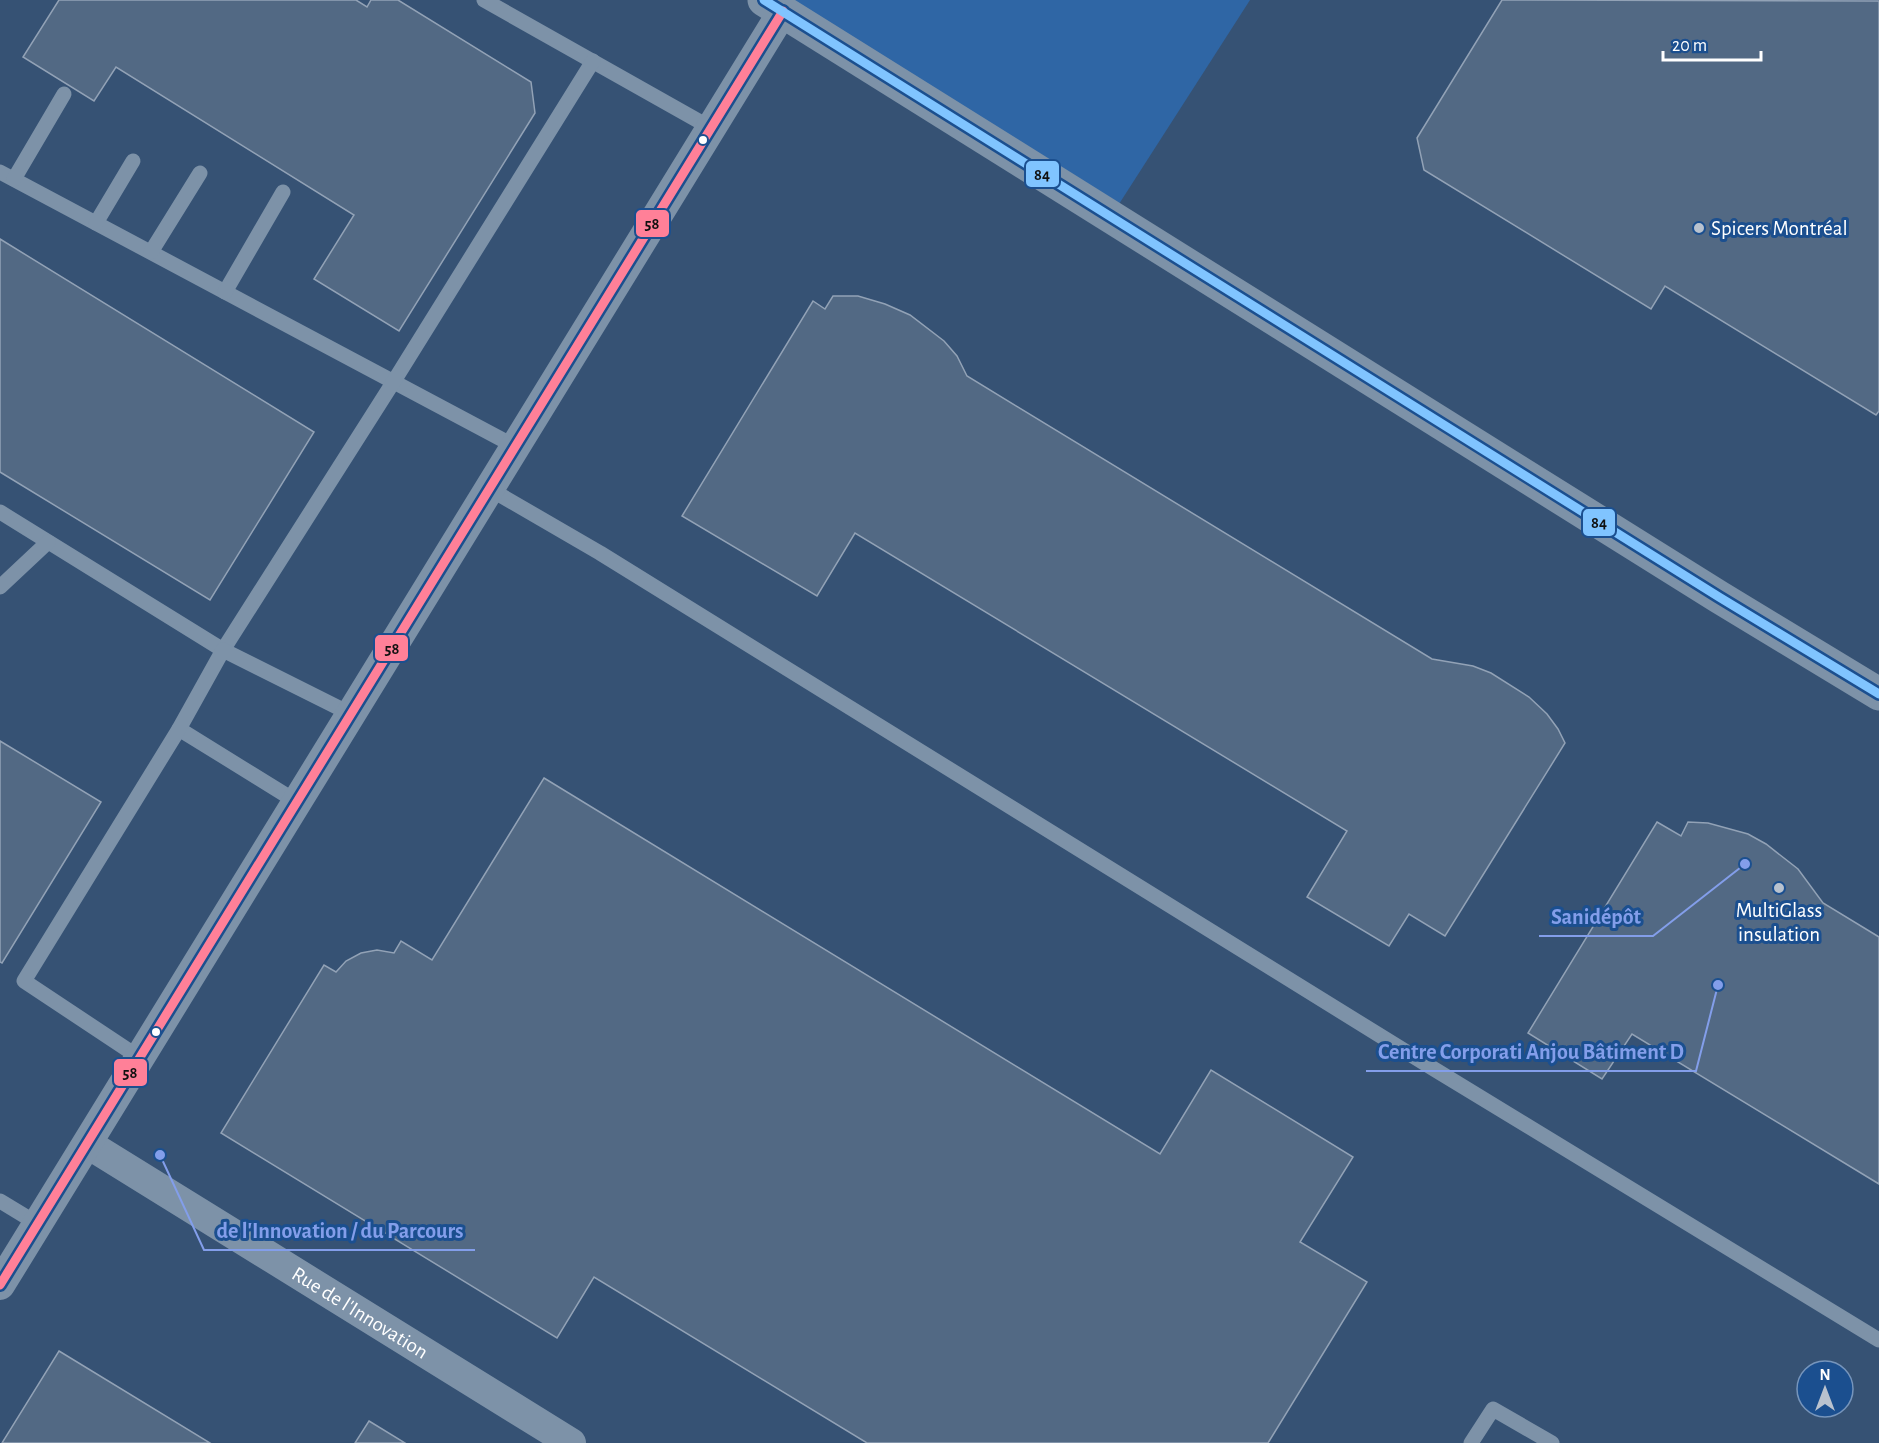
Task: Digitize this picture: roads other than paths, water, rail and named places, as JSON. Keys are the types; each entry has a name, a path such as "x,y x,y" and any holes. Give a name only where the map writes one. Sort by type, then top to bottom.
{"street":[{"path":"0,1285 711,128 778,4 1689,578 1879,694"},
{"name":"Rue de l'Innovation","path":"88,1144 571,1443"}],"lane":[{"path":"484,0 711,128"},
{"path":"140,1058 24,981 179,729 223,650 593,61"},
{"path":"64,94 7,176 514,446"},
{"path":"96,224 134,161"},
{"path":"152,252 200,173"},
{"path":"225,292 283,192"},
{"path":"488,488 600,553 1434,1069 1879,1340"},
{"path":"0,512 223,650 351,714"},
{"path":"0,587 48,542"},
{"path":"179,729 297,802"},
{"path":"0,1201 38,1224"},
{"path":"1471,1443 1493,1408 1552,1443"}],"place":[{"name":"Spicers Montréal","path":"1699,228"},
{"name":"Sanidépôt","path":"1745,864"},
{"name":"MultiGlass insulation","path":"1779,888"},
{"name":"Centre Corporati Anjou Bâtiment D","path":"1718,985"},
{"name":"de l'Innovation / du Parcours","path":"160,1155"}]}
